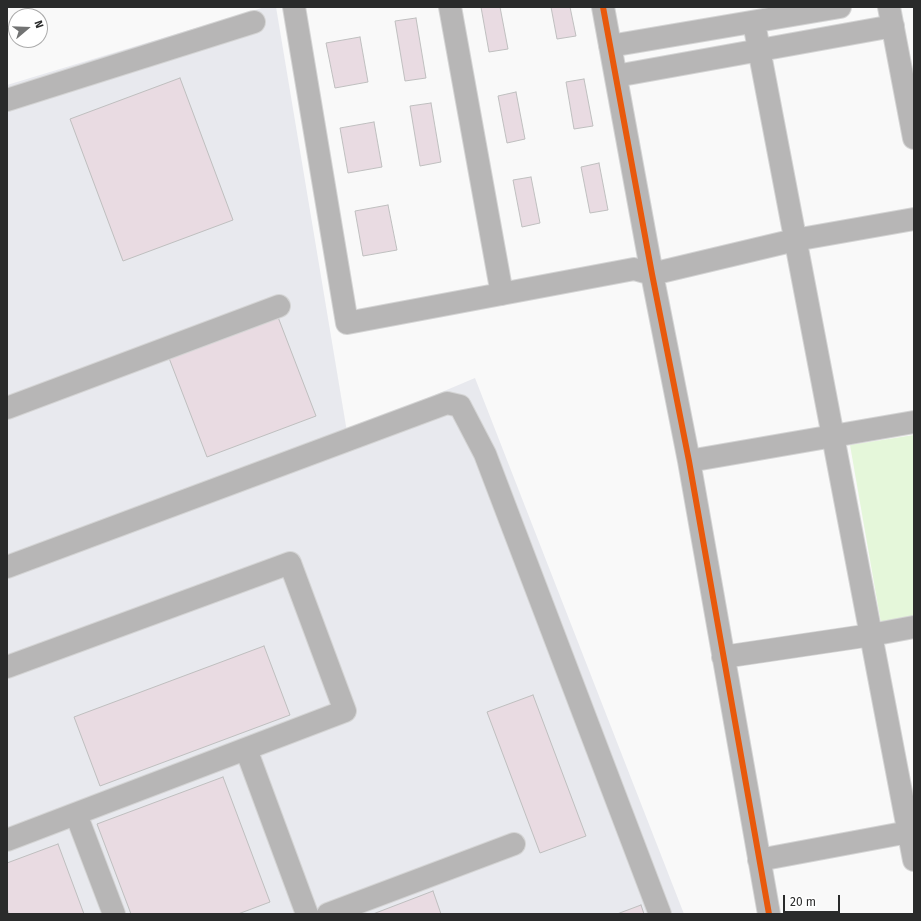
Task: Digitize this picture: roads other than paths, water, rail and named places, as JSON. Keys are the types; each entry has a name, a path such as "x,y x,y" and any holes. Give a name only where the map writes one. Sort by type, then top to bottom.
{"street":[{"path":"294,7 347,323 634,269 652,274 795,240 914,219"},
{"path":"450,7 502,294"},
{"path":"603,7 652,274 689,461 769,914"},
{"path":"610,46 754,23 840,7"},
{"path":"616,76 759,50 891,16 914,138"},
{"path":"7,100 254,22"},
{"path":"754,23 871,635 911,832 914,860"},
{"path":"7,408 279,306"},
{"path":"7,568 447,403 460,406 485,454 660,914"},
{"path":"689,461 914,422"},
{"path":"7,667 290,563 345,711 7,840"},
{"path":"723,657 871,635 914,627"},
{"path":"246,749 307,914"},
{"path":"76,814 114,914"},
{"path":"759,860 911,832"},
{"path":"328,914 514,844"}]}
